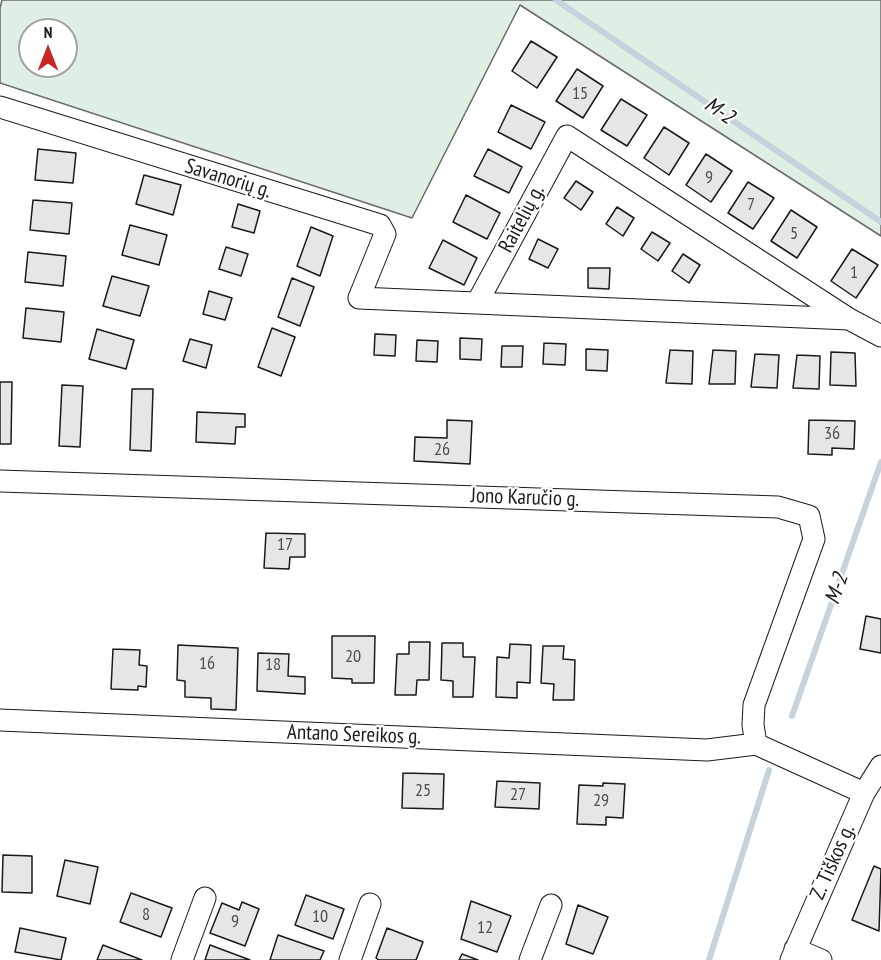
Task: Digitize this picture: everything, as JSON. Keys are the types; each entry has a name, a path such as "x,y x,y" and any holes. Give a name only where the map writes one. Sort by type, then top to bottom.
{"street":[{"name":"Savanorių g.","path":"0,107 380,225 385,234 359,298 477,303"},
{"name":"Raitelių g.","path":"477,303 567,135 849,319"},
{"path":"477,303 849,319 881,336"},
{"name":"Jono Karučio g.","path":"0,481 778,507 809,516 814,539 754,705 753,725 756,744"},
{"name":"Antano Sereikos g.","path":"0,720 708,750 756,744"},
{"path":"756,744 864,793"},
{"name":"Z. Tiškos g.","path":"793,955 864,793 881,766"},
{"path":"182,960 205,898"},
{"path":"350,960 370,904"},
{"path":"530,960 551,905"},
{"path":"793,955 821,960"}],"green space":[{"path":"2,0 881,0 881,236 520,5 412,218 0,83 0,8"}],"building":[{"path":"531,41 557,57 537,88 512,71"},
{"path":"577,69 603,86 583,118 556,101"},
{"path":"621,99 647,115 627,146 601,130"},
{"path":"511,105 545,122 531,149 498,132"},
{"path":"664,127 689,143 669,175 644,158"},
{"path":"38,149 76,153 73,183 35,180"},
{"path":"488,149 522,167 509,193 474,176"},
{"path":"706,154 732,171 711,202 686,185"},
{"path":"144,175 181,185 173,215 136,204"},
{"path":"576,181 593,192 581,210 564,198"},
{"path":"748,182 774,198 753,229 728,213"},
{"path":"466,195 500,213 487,239 453,222"},
{"path":"33,200 72,203 69,234 30,230"},
{"path":"238,204 260,211 254,233 232,227"},
{"path":"617,207 634,218 623,236 606,224"},
{"path":"791,210 817,227 797,258 771,241"},
{"path":"130,225 167,235 159,265 122,255"},
{"path":"311,227 333,236 320,276 297,266"},
{"path":"652,232 670,243 658,261 641,249"},
{"path":"538,239 558,249 548,268 529,259"},
{"path":"443,240 477,258 464,285 429,268"},
{"path":"226,247 248,254 241,276 219,269"},
{"path":"852,249 878,265 856,298 831,281"},
{"path":"28,252 66,256 63,286 25,282"},
{"path":"683,254 700,265 689,283 672,271"},
{"path":"588,268 610,268 609,289 588,288"},
{"path":"112,276 149,286 140,316 103,306"},
{"path":"292,278 314,287 300,326 278,317"},
{"path":"209,291 232,298 225,320 203,314"},
{"path":"26,308 64,312 61,342 23,338"},
{"path":"272,328 295,337 281,376 258,367"},
{"path":"97,329 134,340 126,369 89,359"},
{"path":"375,334 396,335 395,356 374,355"},
{"path":"460,338 482,339 481,360 460,359"},
{"path":"190,339 212,345 206,368 183,361"},
{"path":"417,340 438,341 437,362 416,361"},
{"path":"544,343 566,344 565,365 543,364"},
{"path":"502,346 523,346 522,367 501,367"},
{"path":"586,349 608,350 607,371 586,370"},
{"path":"670,350 693,351 692,384 666,383"},
{"path":"713,350 736,351 735,384 709,384"},
{"path":"831,352 855,353 856,386 830,385"},
{"path":"755,354 779,355 777,388 751,387"},
{"path":"797,355 820,356 819,389 793,388"},
{"path":"0,382 12,382 11,444 0,444"},
{"path":"62,385 83,386 80,447 59,446"},
{"path":"132,389 153,389 151,451 130,450"},
{"path":"197,412 245,414 245,427 236,427 235,444 196,442"},
{"path":"447,420 472,421 470,464 414,461 415,437 447,438"},
{"path":"809,420 855,421 854,449 832,448 832,455 808,454"},
{"path":"266,533 305,534 305,557 290,557 289,569 264,568"},
{"path":"866,616 881,619 881,653 860,649"},
{"path":"332,636 375,636 374,683 352,683 352,679 332,678"},
{"path":"409,642 430,642 429,680 417,680 416,695 395,695 397,654 409,654"},
{"path":"442,643 463,643 463,657 475,657 473,697 453,697 453,681 441,680"},
{"path":"510,644 531,645 530,683 517,682 517,698 496,697 497,657 509,658"},
{"path":"178,645 238,648 236,710 211,709 211,698 185,697 185,681 177,680"},
{"path":"543,646 564,646 563,659 575,660 574,700 553,700 554,684 541,683"},
{"path":"113,649 140,650 139,665 147,666 146,687 138,686 138,690 111,689"},
{"path":"258,653 289,654 288,676 305,677 305,694 257,691"},
{"path":"403,773 444,774 443,809 402,808"},
{"path":"497,781 540,783 539,809 495,807"},
{"path":"603,783 625,784 623,818 606,817 606,825 577,824 579,785 603,786"},
{"path":"3,855 32,856 32,893 2,892"},
{"path":"65,860 98,867 90,904 57,896"},
{"path":"874,866 881,869 879,931 852,920"},
{"path":"131,893 172,908 161,937 120,922"},
{"path":"306,895 344,909 333,939 295,925"},
{"path":"471,901 511,916 497,952 461,939"},
{"path":"242,902 259,909 245,946 210,933 222,903 239,910"},
{"path":"578,905 608,917 593,954 566,944"},
{"path":"20,928 66,938 61,960 15,952"},
{"path":"387,928 423,942 416,960 379,960 376,958"},
{"path":"278,935 324,951 320,960 270,960"},
{"path":"103,945 142,960 97,960"},
{"path":"210,945 250,960 205,960"},
{"path":"462,954 478,960 459,960"}],"waterway":[{"name":"M-2","path":"556,0 881,222"},
{"name":"M-2","path":"792,716 881,462"},
{"name":"M-2","path":"709,960 769,770"}]}
